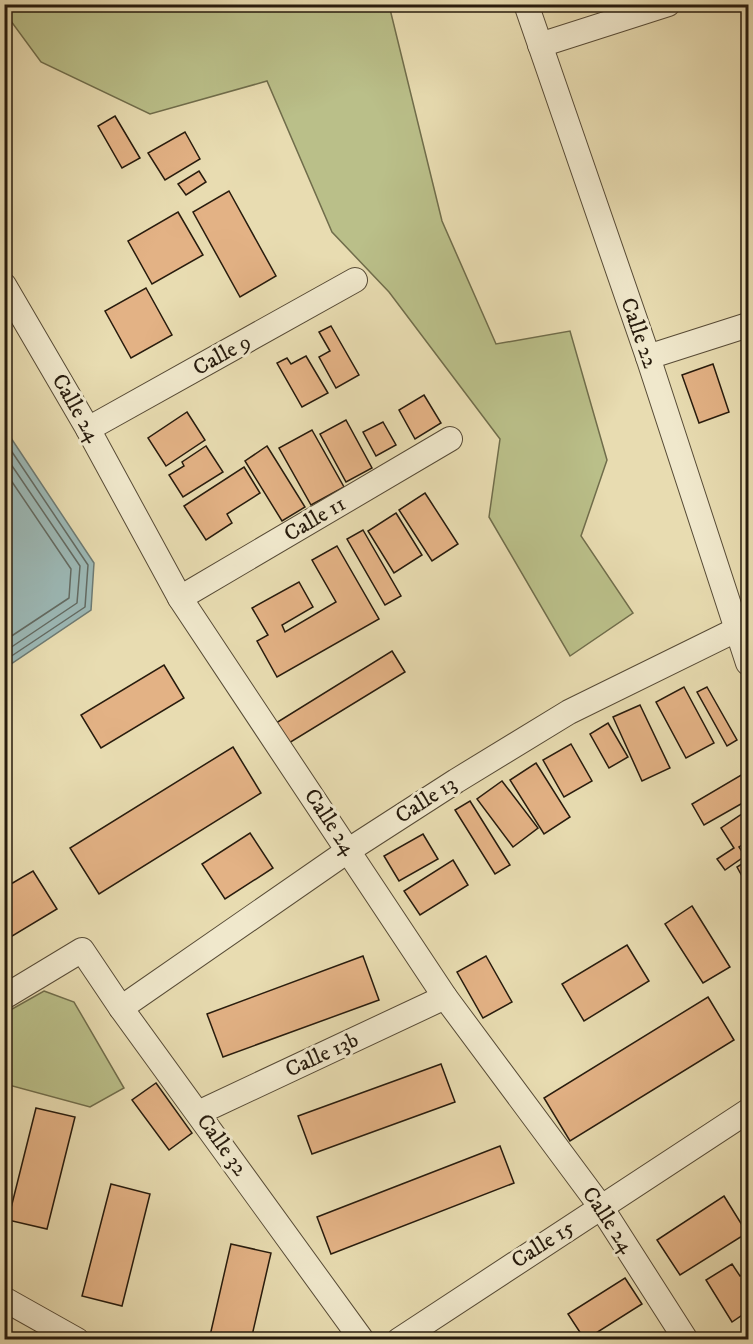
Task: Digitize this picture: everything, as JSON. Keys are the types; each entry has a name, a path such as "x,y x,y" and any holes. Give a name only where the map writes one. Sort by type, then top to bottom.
{"street":[{"name":"Calle 22","path":"526,4 743,628 748,663"},
{"path":"540,45 668,4"},
{"name":"Calle 9","path":"88,429 355,280"},
{"name":"Calle 24","path":"4,285 88,429 180,598 445,997 601,1207 686,1340"},
{"path":"648,357 748,325"},
{"name":"Calle 11","path":"180,598 450,439"},
{"name":"Calle 13","path":"122,1008 349,850 456,781 569,712 743,628"},
{"name":"Calle 32","path":"4,998 82,950 362,1340"},
{"name":"Calle 13b","path":"198,1113 445,997"},
{"name":"Calle 15","path":"399,1340 748,1111"},
{"path":"4,1299 77,1340"}],"green space":[{"path":"4,5 389,5 442,221 496,344 570,331 607,460 581,536 633,613 570,656 489,517 500,439 389,292 332,232 267,81 150,114 41,62 5,13"},
{"path":"44,991 74,1002 124,1088 90,1107 5,1084 5,1013"}],"water":[{"path":"5,429 94,563 91,610 5,668"}],"building":[{"path":"115,116 140,158 122,168 98,126"},
{"path":"185,132 200,159 165,180 148,153"},
{"path":"199,171 206,182 186,195 178,184"},
{"path":"229,191 276,276 240,297 193,212"},
{"path":"178,212 203,255 152,284 128,241"},
{"path":"146,288 172,335 131,358 105,311"},
{"path":"331,326 359,375 336,388 319,357 330,351 319,332"},
{"path":"306,356 328,393 302,407 277,363 287,358 291,364"},
{"path":"713,364 729,412 699,423 682,375"},
{"path":"424,395 441,423 415,439 399,410"},
{"path":"187,412 205,440 166,466 148,438"},
{"path":"346,420 372,468 346,482 320,434"},
{"path":"383,422 396,445 376,456 363,432"},
{"path":"312,430 344,487 311,505 279,448"},
{"path":"206,446 223,472 183,497 169,475 184,466 182,462"},
{"path":"267,446 305,507 282,521 245,461"},
{"path":"244,467 260,493 227,514 232,523 206,540 184,506"},
{"path":"425,493 458,544 432,561 399,510"},
{"path":"396,513 422,555 394,573 368,531"},
{"path":"363,530 401,596 385,605 347,539"},
{"path":"337,546 379,619 277,677 257,641 268,635 252,608 299,582 313,607 282,625 285,632 336,602 312,560"},
{"path":"392,651 405,672 289,743 276,723"},
{"path":"164,665 184,698 101,748 81,715"},
{"path":"684,687 714,743 686,758 656,702"},
{"path":"707,687 737,740 727,746 697,692"},
{"path":"640,705 670,768 642,781 613,717"},
{"path":"608,723 628,757 609,768 590,734"},
{"path":"571,744 592,781 564,797 543,760"},
{"path":"233,747 261,793 99,894 70,848"},
{"path":"536,763 570,817 544,834 510,780"},
{"path":"748,771 748,800 704,825 692,804"},
{"path":"502,781 538,828 513,847 477,799"},
{"path":"470,801 510,865 495,874 455,810"},
{"path":"748,810 748,841 739,847 745,856 725,870 717,859 734,848 721,828"},
{"path":"250,833 273,868 225,899 202,864"},
{"path":"423,834 438,859 399,881 384,856"},
{"path":"453,860 468,885 420,915 404,891"},
{"path":"748,860 748,887 737,867"},
{"path":"33,871 57,909 4,941 4,888"},
{"path":"692,906 730,967 703,983 665,924"},
{"path":"627,945 649,981 584,1021 562,984"},
{"path":"363,956 379,1000 223,1057 207,1014"},
{"path":"486,956 512,1002 483,1018 457,972"},
{"path":"708,997 734,1040 570,1141 544,1098"},
{"path":"441,1064 455,1102 312,1154 298,1116"},
{"path":"156,1083 192,1133 169,1150 132,1100"},
{"path":"36,1108 75,1117 47,1229 8,1220"},
{"path":"500,1146 514,1183 331,1254 317,1217"},
{"path":"111,1184 150,1194 122,1306 82,1296"},
{"path":"724,1196 747,1233 680,1275 657,1240"},
{"path":"231,1244 271,1253 251,1340 209,1340"},
{"path":"732,1264 740,1276 748,1272 748,1311 732,1322 706,1280"},
{"path":"625,1278 642,1304 585,1340 568,1314"}]}
